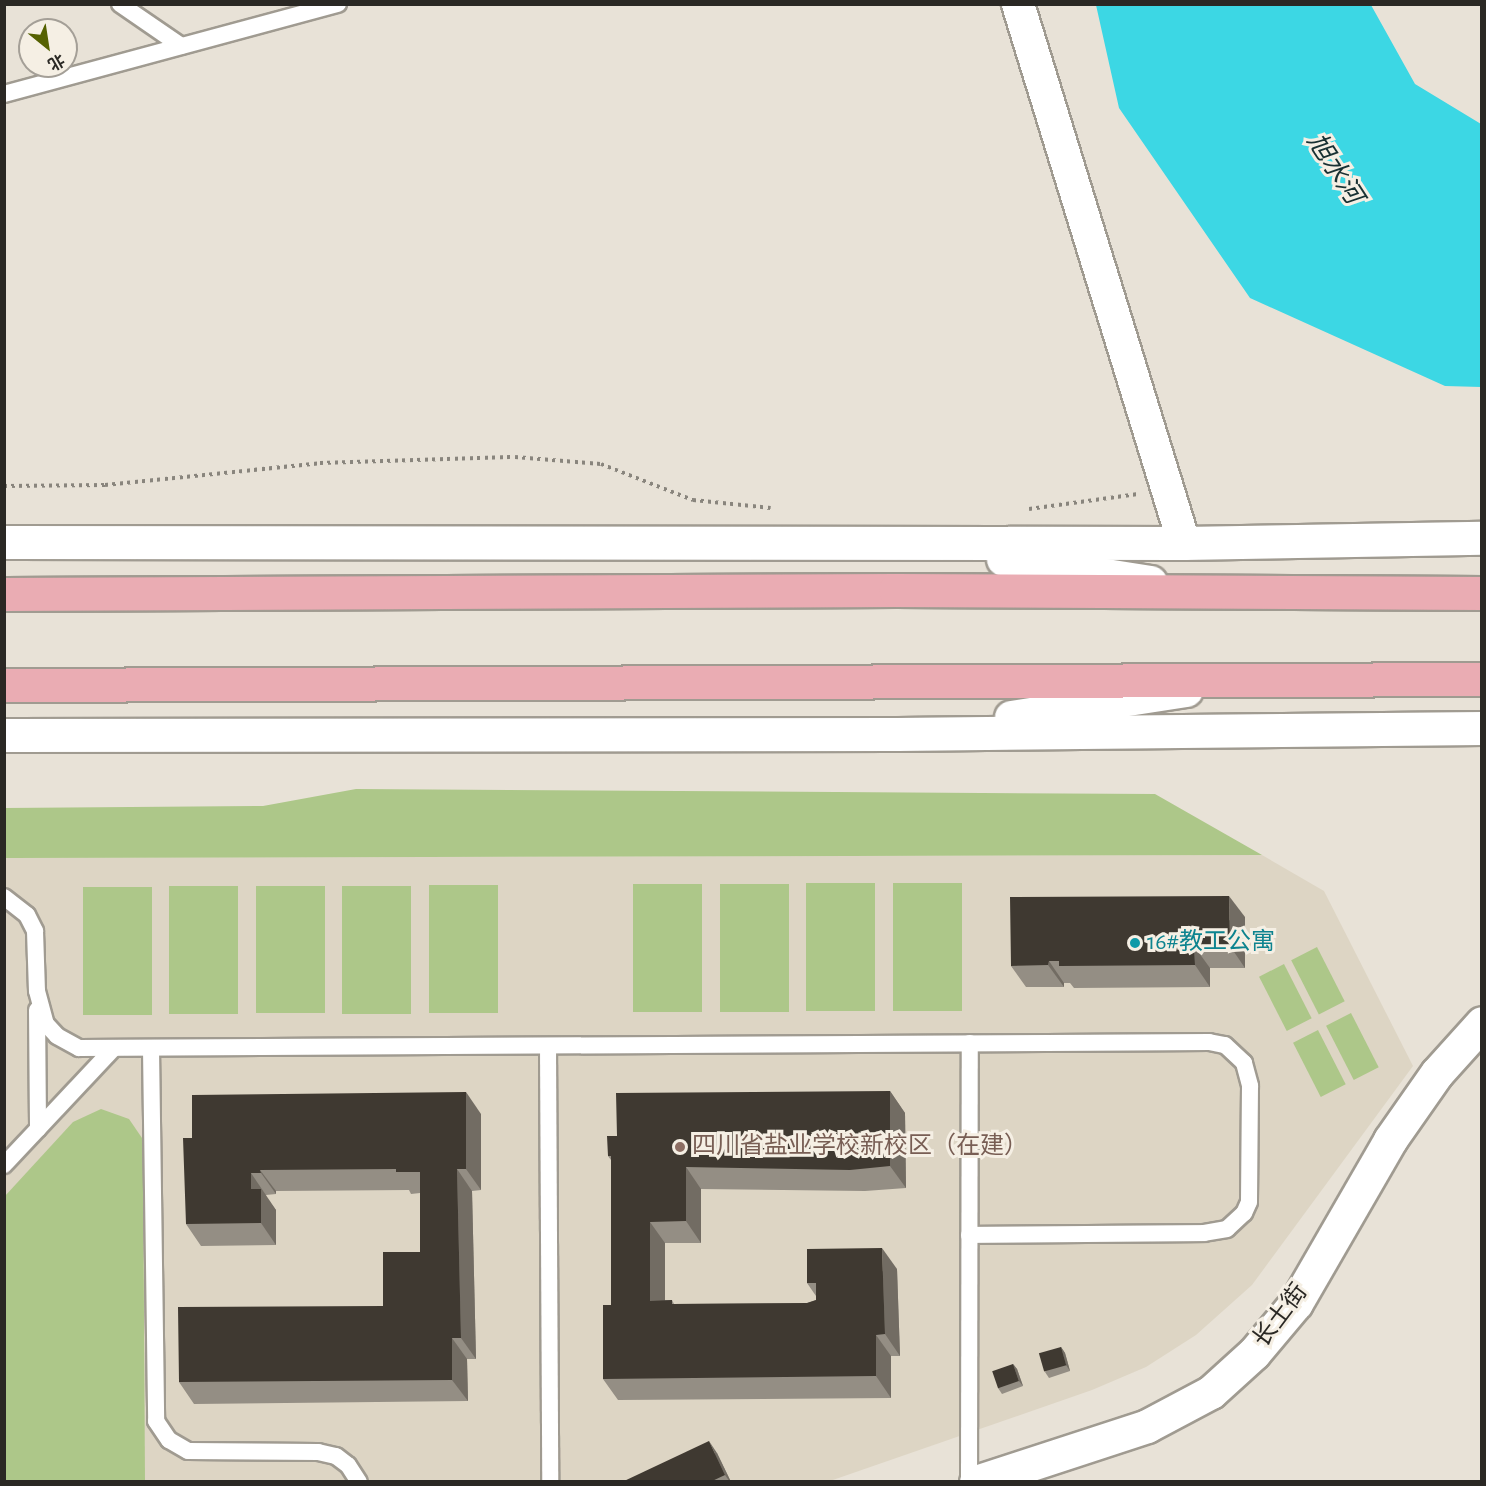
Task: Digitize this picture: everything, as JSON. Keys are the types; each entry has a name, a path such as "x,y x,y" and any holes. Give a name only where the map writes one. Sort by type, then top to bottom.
{"highway":[{"path":"19,594 1206,591 1482,593"},
{"path":"18,685 1234,682 1482,679"}],"street":[{"path":"1018,4 1085,233 1184,543"},
{"path":"4,542 1184,543 1482,538"},
{"path":"891,541 1206,591"},
{"path":"897,734 1234,682"},
{"path":"4,735 897,734 1482,728"},
{"name":"长土街","path":"976,1482 1147,1426 1211,1392 1254,1353 1296,1303 1390,1140 1437,1073 1482,1023"}],"lane":[{"path":"120,4 181,46"},
{"path":"4,94 338,4"},
{"path":"4,897 27,915 35,931 38,1129"},
{"path":"37,991 46,1024 57,1036 79,1048 112,1050 1209,1042 1225,1045 1244,1063 1249,1075 1251,1185 1244,1213 1227,1229 1214,1232 969,1235"},
{"path":"969,1482 970,1043"},
{"path":"548,1046 550,1482"},
{"path":"152,1049 154,1407 162,1432 179,1447 197,1454 318,1452 336,1456 352,1470 359,1482"},
{"path":"4,1165 112,1050"}],"path":[{"path":"4,486 105,485 320,463 515,457 601,464 693,500 782,509"},
{"path":"1016,510 1168,490"}],"shaded area":[{"name":"四川省盐业学校新校区（在建）","path":"1262,855 1324,891 1413,1066 1252,1285 1196,1335 1146,1367 1092,1390 830,1481 5,1481 4,858"}],"green space":[{"path":"356,789 1155,794 1262,855 5,858 5,808 263,806"},
{"path":"806,883 875,883 875,1011 806,1011"},
{"path":"893,883 962,883 962,1011 893,1011"},
{"path":"633,884 702,884 702,1012 633,1012"},
{"path":"720,884 789,884 789,1012 720,1012"},
{"path":"429,885 498,885 498,1013 429,1013"},
{"path":"169,886 238,886 238,1014 169,1014"},
{"path":"256,886 325,886 325,1013 256,1013"},
{"path":"342,886 411,886 411,1014 342,1014"},
{"path":"83,887 152,887 152,1015 83,1015"},
{"path":"1317,947 1345,1001 1319,1015 1291,960"},
{"path":"1284,964 1312,1018 1287,1031 1259,977"},
{"path":"1351,1013 1379,1067 1354,1080 1326,1026"},
{"path":"1318,1030 1346,1084 1321,1097 1293,1043"},
{"path":"101,1109 129,1119 142,1138 145,1481 5,1481 5,1196 73,1122"}],"water":[{"name":"旭水河","path":"1096,5 1371,5 1415,84 1481,124 1481,387 1445,386 1250,298 1119,108"}],"building":[{"name":"16#教工公寓","path":"1229,896 1230,946 1194,946 1195,965 1059,966 1059,961 1049,961 1048,965 1011,966 1010,897"},
{"path":"890,1091 890,1166 850,1170 686,1167 686,1221 650,1222 650,1301 672,1300 672,1304 807,1303 816,1300 816,1283 807,1283 807,1249 882,1248 885,1334 876,1335 876,1376 603,1379 603,1305 611,1305 611,1156 608,1156 607,1136 617,1136 616,1093"},
{"path":"466,1092 466,1169 457,1169 461,1338 452,1338 452,1380 179,1382 178,1307 383,1306 383,1252 420,1252 420,1172 396,1172 396,1169 260,1170 261,1173 251,1173 251,1189 261,1189 261,1223 186,1224 183,1138 192,1138 192,1095"},
{"path":"1061,1347 1066,1365 1044,1372 1039,1353"},
{"path":"1013,1364 1019,1381 998,1388 992,1371"},
{"path":"709,1441 725,1475 710,1482 622,1482"}],"place":[{"name":"16#教工公寓","path":"1135,943"},
{"name":"四川省盐业学校新校区（在建）","path":"680,1147"}]}
